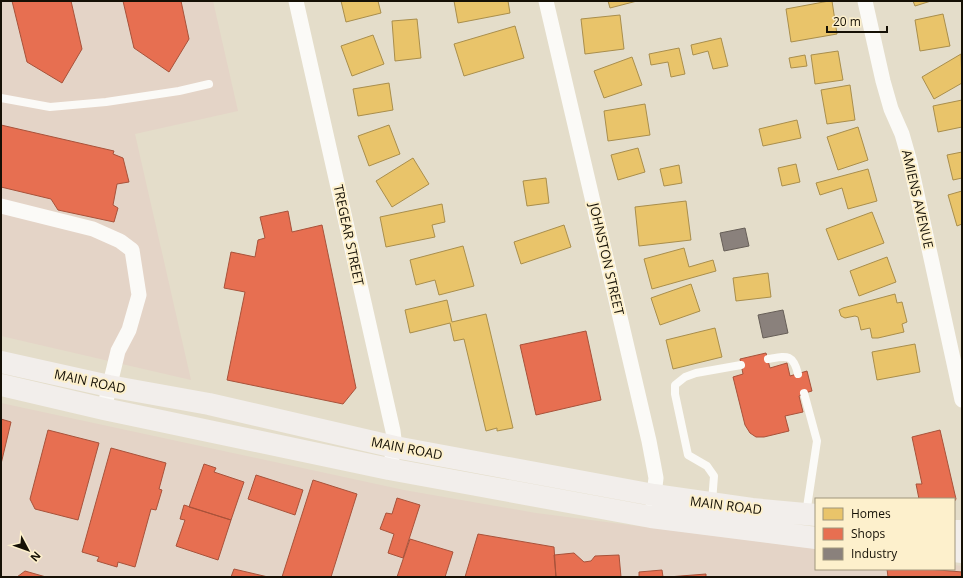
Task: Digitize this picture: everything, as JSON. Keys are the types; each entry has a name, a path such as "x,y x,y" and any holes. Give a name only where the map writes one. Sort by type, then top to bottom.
{"main road":[{"name":"MAIN ROAD","path":"1,362 109,386 209,404 395,447 654,495 811,515"},
{"name":"MAIN ROAD","path":"1,385 104,409 389,469 651,517 815,538"}],"street":[{"name":"TREGEAR STREET","path":"296,1 393,431 395,447 389,469"},
{"name":"JOHNSTON STREET","path":"546,1 649,441 656,478 651,517"},
{"name":"AMIENS AVENUE","path":"865,1 883,81 891,109 902,134 910,162 962,400"},
{"path":"1,206 93,229 120,241 132,250 139,295 129,330 118,351 104,409"}],"lane":[{"path":"1,98 50,107 106,102 179,91 209,84"},
{"path":"768,360 786,356 796,364 798,374"},
{"path":"712,503 714,476 707,466 688,455 675,394 675,385 685,377 696,373 741,365"},
{"path":"804,393 817,441 811,515"}],"shaded area":[{"path":"1,1 213,1 238,111 135,134 191,380 1,336"},
{"path":"1,403 404,490 536,513 815,549 815,570 955,570 955,565 962,566 962,577 1,577"}],"building: Homes":[{"path":"341,1 378,1 381,13 346,22"},
{"path":"454,1 508,1 510,13 458,23"},
{"path":"608,1 637,1 610,8"},
{"path":"832,1 837,34 791,42 786,9"},
{"path":"913,1 931,1 915,6"},
{"path":"943,14 950,46 920,51 915,20"},
{"path":"620,15 624,49 585,54 581,19"},
{"path":"417,19 421,58 395,61 392,21"},
{"path":"515,26 524,58 464,76 454,44"},
{"path":"373,35 384,64 352,76 341,46"},
{"path":"721,38 728,66 713,69 708,51 693,55 691,45"},
{"path":"679,48 685,74 671,77 668,62 651,65 649,54"},
{"path":"838,51 843,80 815,84 811,55"},
{"path":"961,54 962,83 934,99 922,77"},
{"path":"805,55 807,66 791,68 789,58"},
{"path":"632,57 642,85 604,98 594,71"},
{"path":"389,83 393,110 358,116 353,89"},
{"path":"850,85 855,120 827,124 821,90"},
{"path":"962,100 962,127 938,132 933,106"},
{"path":"645,104 650,135 608,141 604,111"},
{"path":"797,120 801,138 763,146 759,129"},
{"path":"389,125 400,154 369,166 358,136"},
{"path":"858,127 868,160 838,170 827,137"},
{"path":"638,148 645,172 618,180 611,155"},
{"path":"962,152 962,178 953,180 947,155"},
{"path":"413,158 429,184 392,207 376,181"},
{"path":"796,164 800,182 782,186 778,168"},
{"path":"679,165 682,183 664,186 660,169"},
{"path":"868,169 877,201 848,209 842,188 820,195 816,183"},
{"path":"546,178 549,203 527,206 523,181"},
{"path":"962,191 962,224 957,226 948,195"},
{"path":"686,201 691,240 639,246 635,207"},
{"path":"442,204 445,222 432,225 435,237 386,247 380,217"},
{"path":"872,212 884,243 838,260 826,229"},
{"path":"564,225 571,247 521,264 514,242"},
{"path":"463,246 474,286 439,295 435,280 416,285 410,260"},
{"path":"684,248 689,267 713,260 716,271 652,289 644,259"},
{"path":"887,257 896,282 859,296 850,271"},
{"path":"768,273 771,297 736,301 733,278"},
{"path":"691,284 700,311 660,325 651,298"},
{"path":"895,294 897,303 902,302 907,322 902,324 904,332 872,338 870,328 861,330 858,317 855,316 845,318 841,316 839,310 843,308"},
{"path":"447,300 452,322 486,314 513,428 497,431 497,428 486,431 464,339 454,341 450,323 410,333 405,310"},
{"path":"715,328 722,357 673,369 666,340"},
{"path":"915,344 920,372 877,380 872,352"}],"building: Shops":[{"path":"12,1 71,1 82,49 62,83 27,62"},
{"path":"123,1 181,1 189,39 169,72 134,48"},
{"path":"1,125 114,151 113,154 123,158 129,182 117,184 113,205 118,208 114,222 58,210 51,199 1,187"},
{"path":"288,211 292,232 322,225 356,388 343,404 227,380 245,292 224,288 231,252 255,257 258,240 265,238 260,217"},
{"path":"586,331 601,400 536,415 520,345"},
{"path":"766,353 770,368 787,363 790,376 807,371 812,391 799,396 803,412 785,416 789,431 764,437 756,437 750,433 745,425 733,377 743,374 740,359"},
{"path":"1,419 11,422 1,464"},
{"path":"48,430 99,443 78,520 35,509 30,499"},
{"path":"940,430 956,499 955,500 955,498 919,498 916,484 922,484 912,437"},
{"path":"111,448 166,463 159,489 162,490 156,510 151,509 135,567 118,562 117,567 97,561 99,557 82,552"},
{"path":"204,464 216,468 214,472 244,482 231,520 189,507"},
{"path":"256,475 303,490 295,515 248,499"},
{"path":"313,480 357,494 331,577 282,577"},
{"path":"397,498 420,505 403,558 388,553 394,534 380,529 386,513 392,514"},
{"path":"184,505 231,520 218,560 176,546 185,520 180,519"},
{"path":"478,534 554,547 556,577 465,577"},
{"path":"410,539 453,552 445,577 397,577"},
{"path":"574,553 584,562 591,561 595,556 619,555 621,577 556,577 554,555"},
{"path":"234,569 268,577 231,577"},
{"path":"662,570 663,577 639,577 639,572"},
{"path":"887,570 939,570 962,572 962,577 888,577"},
{"path":"25,571 46,577 17,577"},
{"path":"706,574 706,577 668,577"}],"building: Industry":[{"path":"745,228 749,246 724,251 720,233"},
{"path":"783,310 788,333 763,338 758,315"}]}
